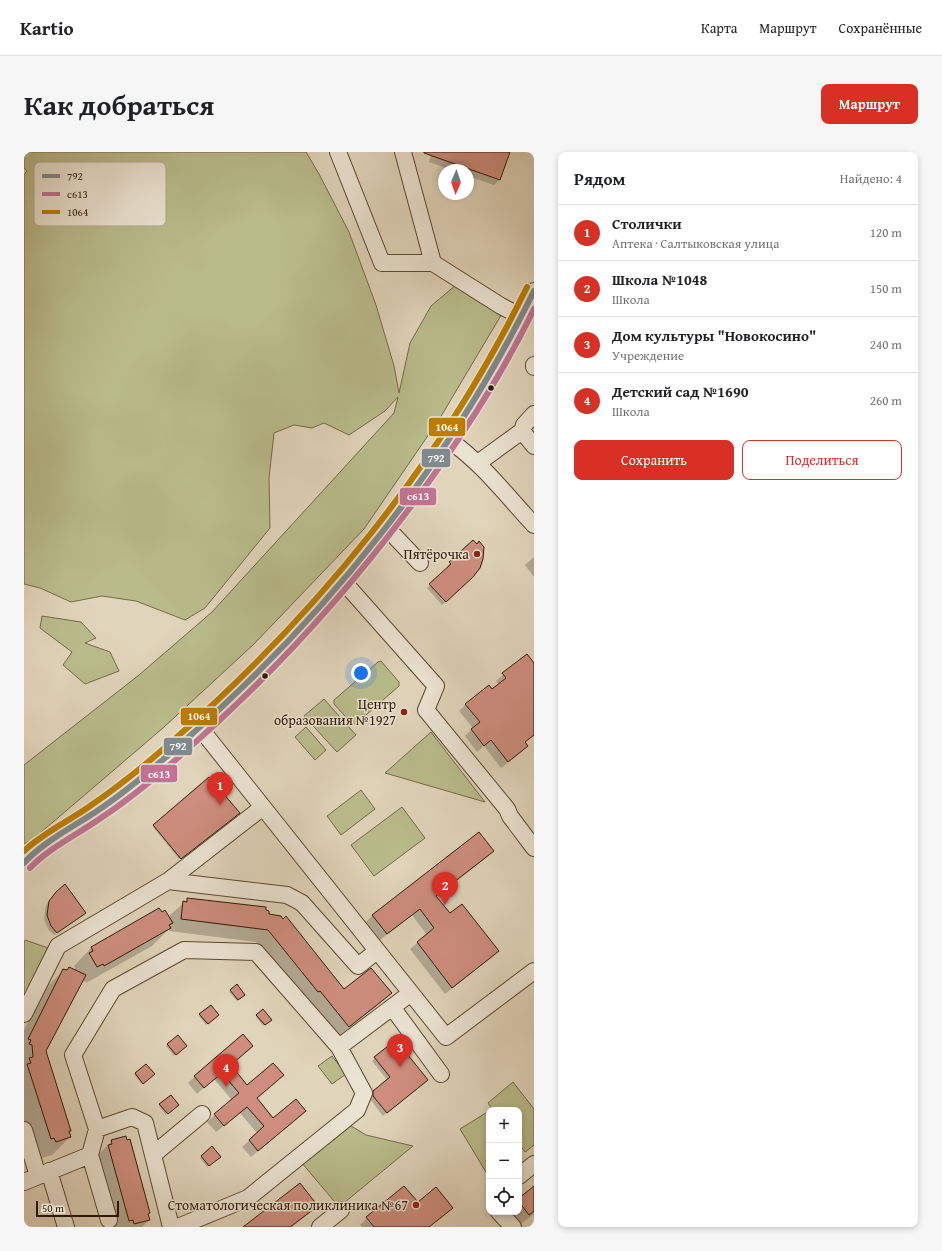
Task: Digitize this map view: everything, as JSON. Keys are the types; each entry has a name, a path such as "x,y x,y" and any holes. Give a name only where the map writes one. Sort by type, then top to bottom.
{"street":[{"path":"338,152 382,263 432,263 506,309 522,317"},
{"path":"403,152 432,263"},
{"path":"24,858 129,788 200,728 276,656 386,527 449,440 466,414 522,317 534,291"},
{"path":"478,463 522,432 524,424 534,414"},
{"path":"522,432 534,446"},
{"path":"449,440 478,463 534,525"},
{"path":"386,527 420,563"},
{"path":"342,580 436,686 426,710 507,809 510,816 534,848"},
{"path":"200,728 446,1037 534,971"},
{"path":"24,1014 58,946 168,881 263,807"},
{"path":"24,863 39,849"},
{"path":"168,881 287,895 302,903 358,966 378,951"},
{"path":"109,1220 90,1155 97,1129 73,1055 113,989 184,950 256,952 339,1047 364,1093 357,1110 248,1198 178,1227"},
{"path":"339,1047 411,993"},
{"path":"392,1006 441,1074"},
{"path":"154,1154 202,1114"},
{"path":"97,1129 132,1117 145,1123 154,1154 171,1227"},
{"path":"24,1130 37,1176 66,1227"},
{"path":"37,1176 90,1155"},
{"path":"522,1174 534,1164"},
{"path":"320,1227 340,1210"},
{"path":"502,1215 513,1227"}],"green space":[{"path":"24,152 306,152 349,232 376,305 394,366 399,393 410,343 431,306 457,284 503,312 440,418 364,529 254,644 163,728 32,840 24,844 24,765 139,675 212,612 394,413 398,397 385,411 349,435 324,423 312,428 294,425 274,433 269,478 270,528 205,608 185,620 136,601 102,596 71,602 40,588 24,584 24,175 27,171 24,168"},
{"path":"42,616 81,622 96,638 85,643 110,652 119,671 85,684 63,665 72,652 40,628"},
{"path":"381,661 399,682 399,686 353,725 334,704 334,700"},
{"path":"324,699 356,735 337,752 304,716"},
{"path":"306,727 326,750 315,760 295,737"},
{"path":"431,732 485,802 385,773"},
{"path":"361,790 375,809 341,835 327,816"},
{"path":"402,807 425,838 374,876 351,845"},
{"path":"25,940 51,949 24,1006 24,943"},
{"path":"332,1056 346,1074 332,1084 318,1066"},
{"path":"513,1082 534,1109 534,1145 525,1152 522,1148 522,1107 491,1107 488,1103"},
{"path":"486,1113 486,1172 460,1129"},
{"path":"348,1124 366,1135 413,1146 339,1207 301,1162"}],"building":[{"path":"510,152 500,180 474,171 474,164 455,164 424,153"},
{"path":"473,540 477,544 479,541 484,547 483,559 480,568 473,577 446,602 429,584 451,564 449,562"},
{"path":"527,654 534,663 534,735 525,742 528,746 508,762 491,740 484,746 471,729 480,722 465,704 489,685 492,689 506,678 502,673"},
{"path":"209,777 240,813 181,859 153,825"},
{"path":"479,832 494,851 436,896 450,913 462,904 499,951 452,988 417,942 434,928 420,909 387,934 372,915"},
{"path":"65,884 86,913 57,933 51,926 47,915 49,901"},
{"path":"187,898 266,907 269,914 281,916 283,919 286,916 344,989 371,968 392,993 349,1027 320,991 318,992 268,930 181,919 183,901 187,902"},
{"path":"159,908 162,912 165,910 173,923 169,925 171,928 104,966 103,964 97,967 89,953 93,951 91,947"},
{"path":"69,967 86,975 46,1051 71,1131 69,1131 71,1137 56,1142 54,1138 51,1139 27,1064 31,1063 29,1058 33,1057 32,1045 29,1044 31,1040 28,1039 63,969 67,970"},
{"path":"237,984 245,995 238,1000 230,990"},
{"path":"211,1005 219,1015 208,1024 199,1014"},
{"path":"263,1009 272,1020 265,1025 256,1015"},
{"path":"243,1034 253,1046 231,1065 247,1085 273,1063 284,1075 257,1098 273,1118 296,1099 306,1111 258,1151 249,1140 264,1126 247,1107 224,1126 214,1114 239,1093 222,1073 204,1088 194,1076"},
{"path":"178,1035 187,1046 176,1055 167,1044"},
{"path":"396,1040 428,1080 387,1113 373,1096 373,1091 390,1077 374,1057"},
{"path":"146,1064 155,1074 143,1084 135,1073"},
{"path":"171,1095 179,1105 168,1114 159,1104"},
{"path":"126,1136 127,1140 130,1139 150,1213 148,1214 150,1220 134,1224 133,1220 129,1221 108,1145 112,1144 111,1140"},
{"path":"212,1146 221,1157 209,1166 201,1156"},
{"path":"300,1183 318,1206 290,1227 243,1227"},
{"name":"Стоматологическая поликлиника №67","path":"404,1186 418,1202 436,1187 453,1208 429,1227 374,1227 366,1217"},
{"path":"534,1186 534,1211 529,1215 522,1206 522,1196"}],"transit line":[{"name":"1064","path":"24,851 39,838 82,812 111,791 169,744 223,695 275,644 324,590 371,534 415,475 456,414 493,352 527,287"},
{"name":"792","path":"24,863 40,848 119,795 172,752 235,694 286,643 335,590 424,476 464,416 501,355 534,291"},
{"name":"с613","path":"30,868 54,848 90,826 140,790 170,765 241,700 327,610 406,513 441,464 491,388 534,309"}],"place":[{"name":"Пятёрочка","path":"477,554"},
{"name":"Центр образования №1927","path":"404,712"},
{"name":"Столички","path":"220,805"},
{"name":"Школа №1048","path":"445,905"},
{"name":"Дом культуры \"Новокосино\"","path":"400,1067"},
{"name":"Детский сад №1690","path":"226,1087"},
{"name":"Стоматологическая поликлиника №67","path":"416,1205"}]}
